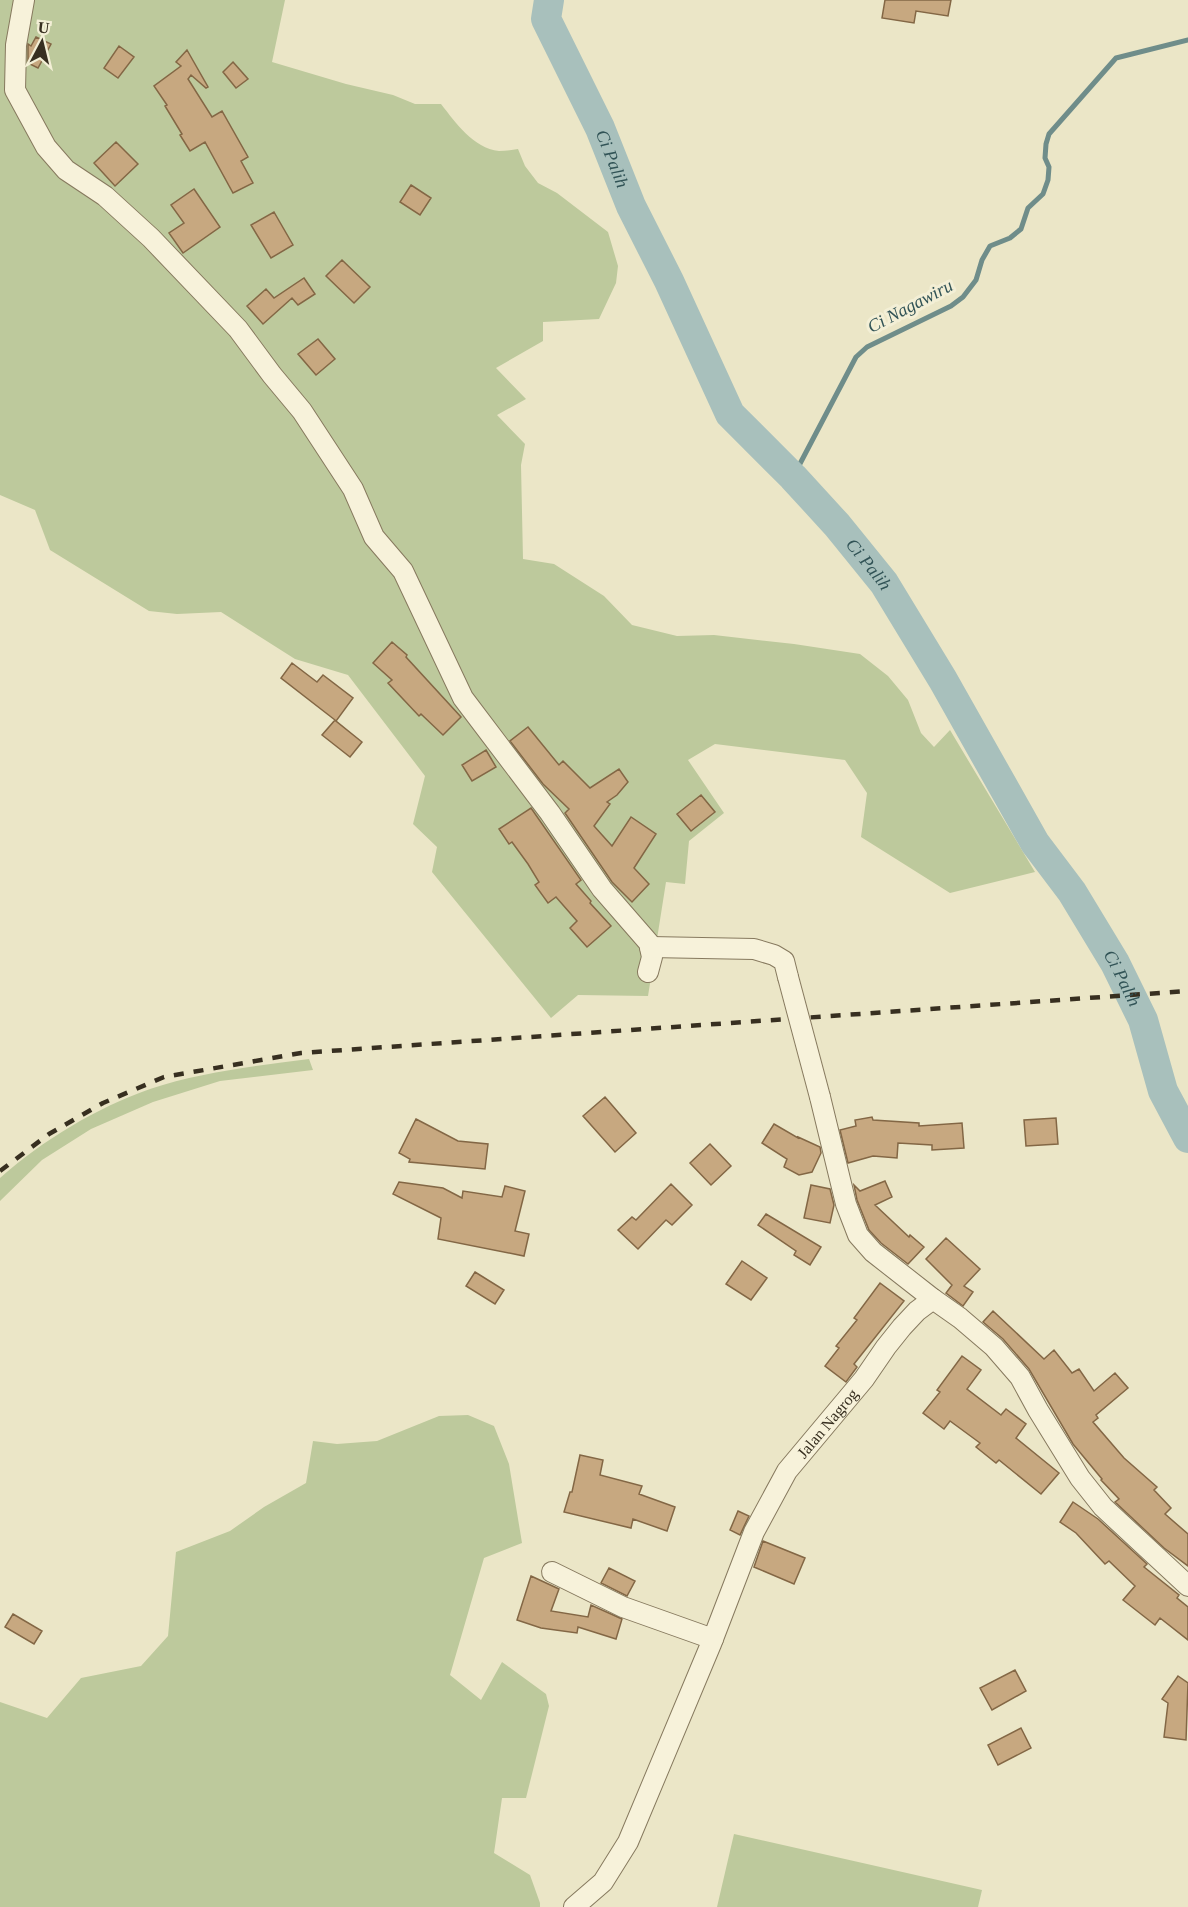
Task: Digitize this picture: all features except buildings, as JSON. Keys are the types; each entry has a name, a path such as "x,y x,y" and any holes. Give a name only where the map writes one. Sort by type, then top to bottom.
{"street":[{"path":"24,0 16,45 15,90 46,147 66,170 105,196 151,238 238,329 302,411 353,489 374,537 403,571 463,698 550,813 602,889 649,943 652,957 648,972"},
{"path":"650,947 754,949 774,955 784,961 846,1204 858,1234 873,1252 960,1318 994,1347 1020,1377 1080,1478 1103,1508 1188,1586"},
{"name":"Jalan Nagrog","path":"574,1907 603,1881 628,1842 713,1638 754,1532 787,1471 864,1379 902,1327 917,1311 933,1299"},
{"path":"552,1572 623,1607 713,1638"}],"green space":[{"path":"0,0 285,0 272,62 393,95 415,104 441,104 466,133 481,145 499,151 518,149 525,166 538,183 557,193 608,232 618,266 616,283 599,319 543,322 543,341 496,368 526,399 497,415 525,444 521,465 523,559 554,564 604,596 632,625 677,636 714,635 860,654 888,676 908,700 921,733 934,747 950,730 1035,872 950,893 861,837 867,793 845,760 715,744 688,760 724,813 689,841 685,884 666,882 648,996 578,995 551,1018 432,872 437,847 413,824 425,776 348,675 295,659 221,612 177,614 149,611 50,550 35,510 0,495"},
{"path":"309,1059 313,1070 220,1081 153,1102 91,1129 42,1160 0,1201 0,1178 52,1138 90,1115 169,1083 229,1070"},
{"path":"468,1415 494,1426 509,1464 522,1543 484,1558 450,1675 481,1700 502,1662 546,1694 549,1706 526,1798 502,1798 494,1853 530,1875 540,1907 0,1907 0,1702 47,1718 81,1678 141,1666 168,1636 176,1552 230,1531 264,1507 306,1483 313,1441 337,1444 377,1441 439,1416"},
{"path":"734,1834 982,1890 978,1907 717,1907"}],"waterway":[{"name":"Ci Palih","path":"549,0 546,19 600,128 631,206 669,281 730,414 837,525 884,583 943,680 1035,843 1072,892 1115,963 1143,1020 1163,1091 1188,1138"},
{"name":"Ci Nagawiru","path":"793,477 856,357 867,347 951,306 963,297 976,280 982,260 990,246 1010,238 1021,229 1028,208 1043,194 1048,180 1049,167 1045,158 1049,134 1116,58 1188,40"}],"railway":[{"path":"0,1171 49,1134 103,1103 164,1077 301,1053 1188,991"}]}
